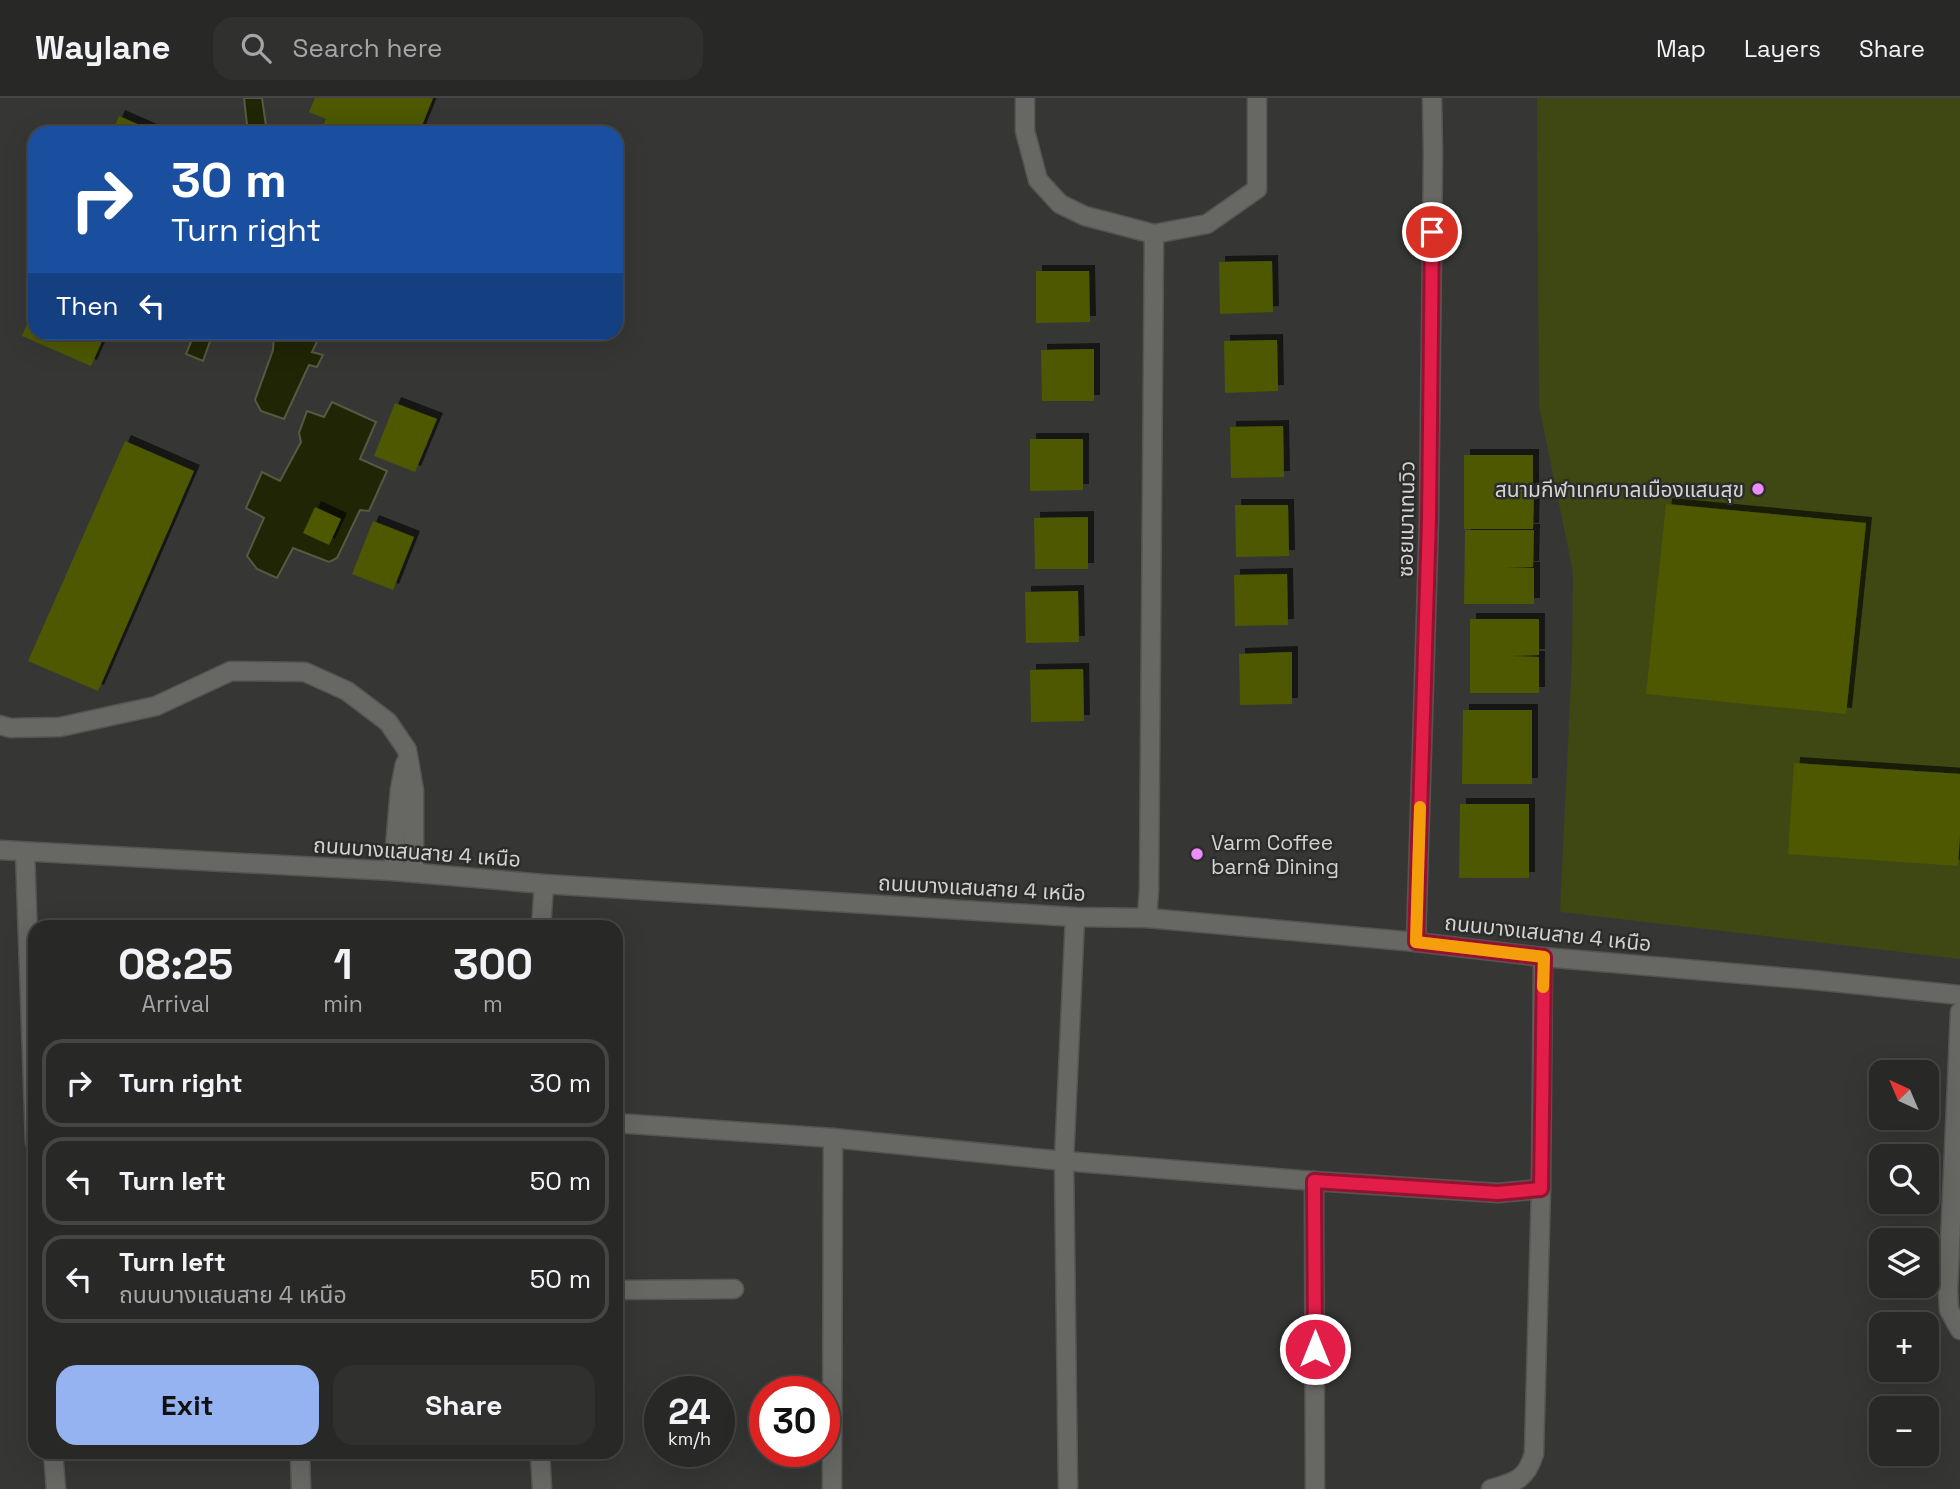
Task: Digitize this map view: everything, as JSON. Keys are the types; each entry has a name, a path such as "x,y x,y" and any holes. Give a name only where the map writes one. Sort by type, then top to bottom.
{"street":[{"path":"1025,98 1025,131 1038,180 1060,204 1085,216 1154,234 1207,224 1257,189 1257,98"},
{"name":"ซอยเมาเทนวิว","path":"1416,942 1429,520 1432,98"},
{"path":"1147,918 1154,234"},
{"path":"0,725 10,728 60,727 156,706 231,671 304,672 347,691 388,722 407,750 414,790 414,873"},
{"path":"393,871 400,789 407,750"},
{"name":"ถนนบางแสนสาย 4 เหนือ","path":"0,850 393,871 544,884 1075,917 1147,918 1960,995"},
{"path":"25,852 28,938"},
{"path":"542,920 544,884"},
{"path":"1068,1489 1064,1161 1075,917"},
{"path":"1490,1489 1517,1481 1530,1470 1534,1454 1544,957"},
{"path":"1960,1013 1948,1291 1949,1310 1960,1331"},
{"path":"623,1123 833,1138 1064,1161 1314,1181 1498,1193 1541,1189"},
{"path":"832,1489 833,1138"},
{"path":"1314,1181 1315,1489"},
{"path":"623,1290 734,1289"},
{"path":"54,1459 56,1489"},
{"path":"300,1459 301,1489"},
{"path":"540,1459 542,1489"}],"shaded area":[{"path":"244,98 262,98 266,126 247,126"},
{"name":"สนามกีฬาเทศบาลเมืองแสนสุข","path":"1537,98 1960,98 1960,959 1560,912 1572,659 1573,572 1539,406"},
{"path":"192,340 210,340 203,361 186,354"},
{"path":"274,340 318,340 312,352 323,355 317,367 309,365 284,419 261,411 255,400 273,350"},
{"path":"332,402 376,422 360,459 387,471 369,511 360,510 337,558 329,562 293,548 277,578 257,569 247,556 264,518 246,508 262,472 280,481 301,442 299,433 307,411 324,417"}],"building":[{"path":"315,98 433,98 422,126 323,126 326,119 309,112"},
{"path":"119,116 142,126 115,126"},
{"path":"1272,261 1273,312 1220,314 1219,262"},
{"path":"1036,271 1089,271 1090,322 1036,323"},
{"path":"28,322 28,339 22,336"},
{"path":"31,340 102,340 91,366"},
{"path":"1277,340 1278,391 1225,393 1224,341"},
{"path":"1094,349 1094,401 1042,401 1041,350"},
{"path":"395,403 437,419 415,472 374,456"},
{"path":"1283,426 1284,477 1231,478 1230,427"},
{"path":"1030,439 1083,439 1083,490 1030,491"},
{"path":"125,441 194,471 98,691 28,661"},
{"path":"1464,455 1533,455 1533,492 1505,493 1534,493 1533,529 1464,529"},
{"path":"1666,504 1866,523 1846,714 1646,694"},
{"path":"1235,505 1288,505 1289,556 1236,557"},
{"path":"315,507 341,519 329,545 303,533"},
{"path":"1088,517 1088,569 1035,569 1034,518"},
{"path":"373,521 414,537 393,590 352,574"},
{"path":"1465,530 1534,530 1533,567 1505,568 1534,568 1534,604 1464,604"},
{"path":"1287,574 1288,625 1235,626 1234,575"},
{"path":"1078,591 1079,642 1026,643 1025,592"},
{"path":"1470,619 1539,619 1539,655 1510,656 1539,657 1539,693 1470,693"},
{"path":"1292,652 1292,704 1240,705 1239,654"},
{"path":"1083,669 1084,721 1031,722 1030,670"},
{"path":"1463,710 1532,710 1532,784 1462,784"},
{"path":"1794,763 1960,774 1958,866 1788,854"},
{"path":"1460,804 1529,804 1529,878 1459,878"}],"slow traffic":[{"path":"1420,807 1416,942 1544,957 1543,987"}],"place":[{"name":"สนามกีฬาเทศบาลเมืองแสนสุข","path":"1758,489"},
{"name":"Varm Coffee barn& Dining","path":"1197,854"}],"route":[{"path":"1315,1349 1314,1181 1498,1193 1541,1189 1544,957 1416,942 1429,520 1432,232"}]}
